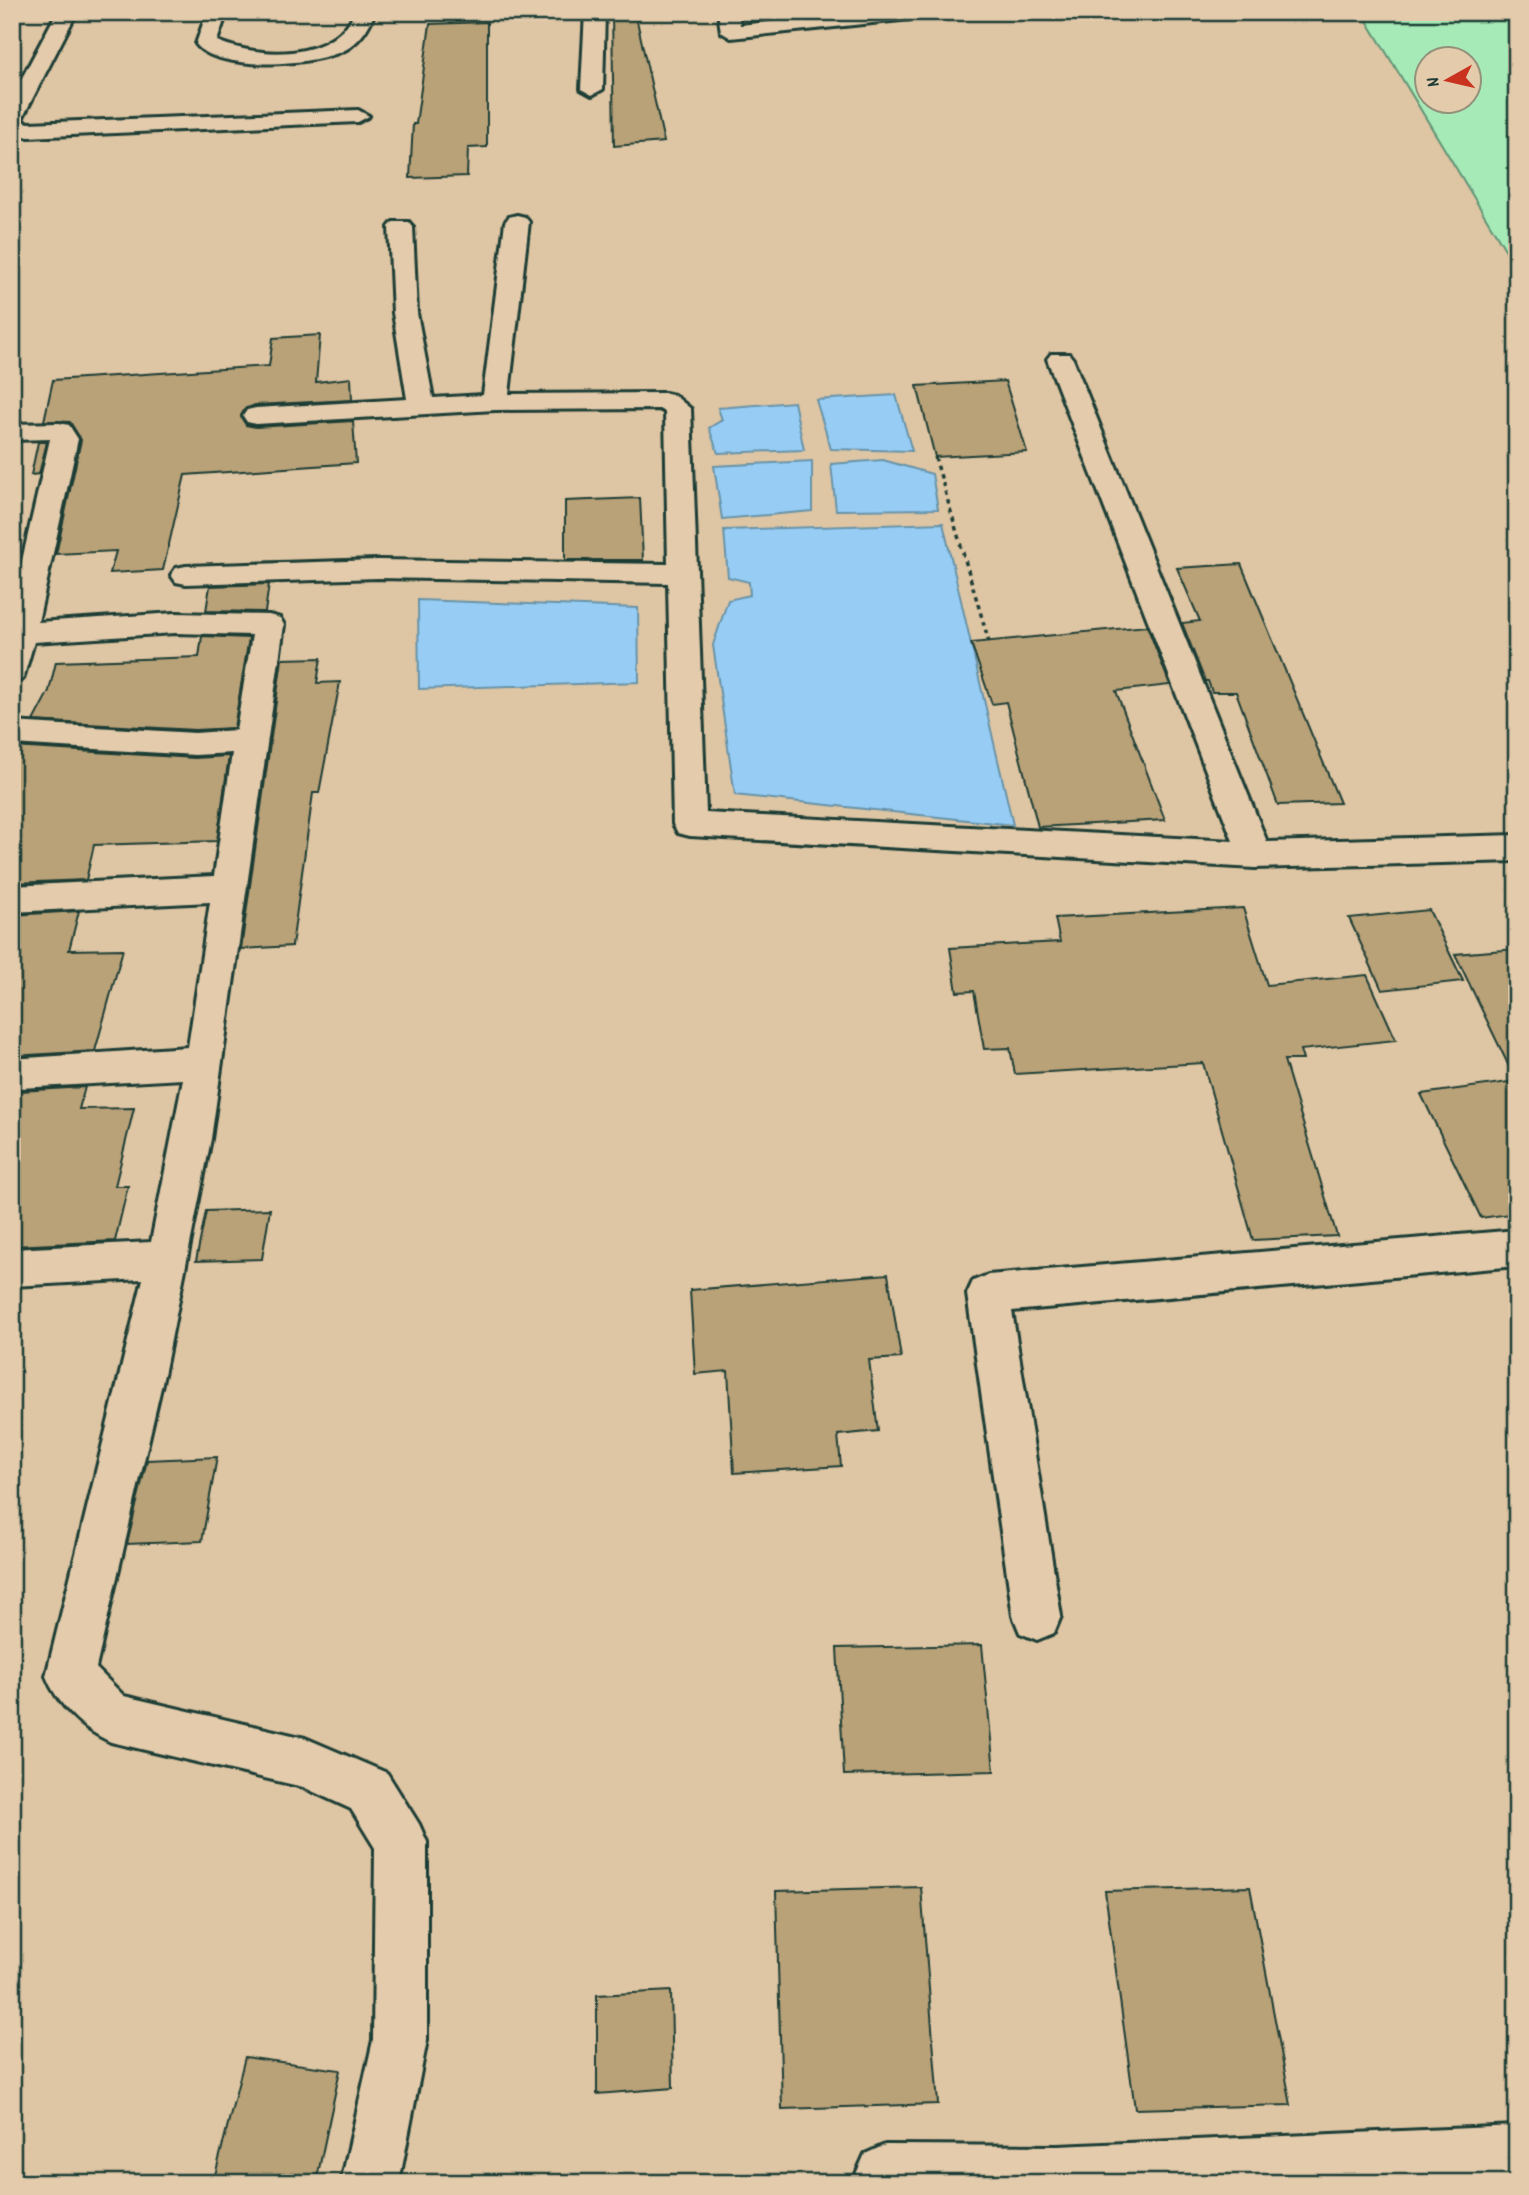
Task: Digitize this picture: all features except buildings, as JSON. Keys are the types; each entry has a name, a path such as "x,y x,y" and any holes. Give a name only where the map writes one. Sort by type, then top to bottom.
{"street":[{"path":"12,118 67,12"},
{"path":"217,12 206,44 219,51 267,60 333,51 363,22 365,12"},
{"path":"592,89 595,12"},
{"path":"728,12 731,33 842,17 920,12"},
{"path":"261,121 267,60"},
{"path":"12,125 28,130 358,116"},
{"path":"495,402 517,222"},
{"path":"401,227 405,313 422,408"},
{"path":"1060,359 1255,855"},
{"path":"256,416 495,402 666,401 678,409 685,573 690,824 1255,855 1517,848"},
{"path":"12,432 59,431 64,439 17,652 175,623 269,625 248,740 205,1062 167,1259 70,1676 111,1717 305,1763 369,1791 401,1842 400,2040 370,2183"},
{"path":"186,575 378,569 685,573"},
{"path":"12,733 195,744 248,740"},
{"path":"12,899 228,888"},
{"path":"20,1072 205,1062"},
{"path":"1037,1616 988,1294 1517,1248"},
{"path":"12,1268 167,1259"},
{"path":"884,2174 1058,2179 1517,2154"}],"path":[{"path":"935,457 989,642"}],"green space":[{"path":"1517,12 1517,269 1425,116 1484,116 1484,46 1414,46 1414,98 1363,14"}],"water":[{"path":"896,395 912,451 831,449 816,400"},
{"path":"794,402 804,450 718,453 709,428 722,420 718,408"},
{"path":"883,460 932,474 938,509 836,510 831,464"},
{"path":"812,461 812,511 722,519 714,466"},
{"path":"943,523 1013,825 735,795 713,645 728,600 750,595 749,582 728,577 724,530"},
{"path":"418,600 638,608 639,682 419,689"}]}
